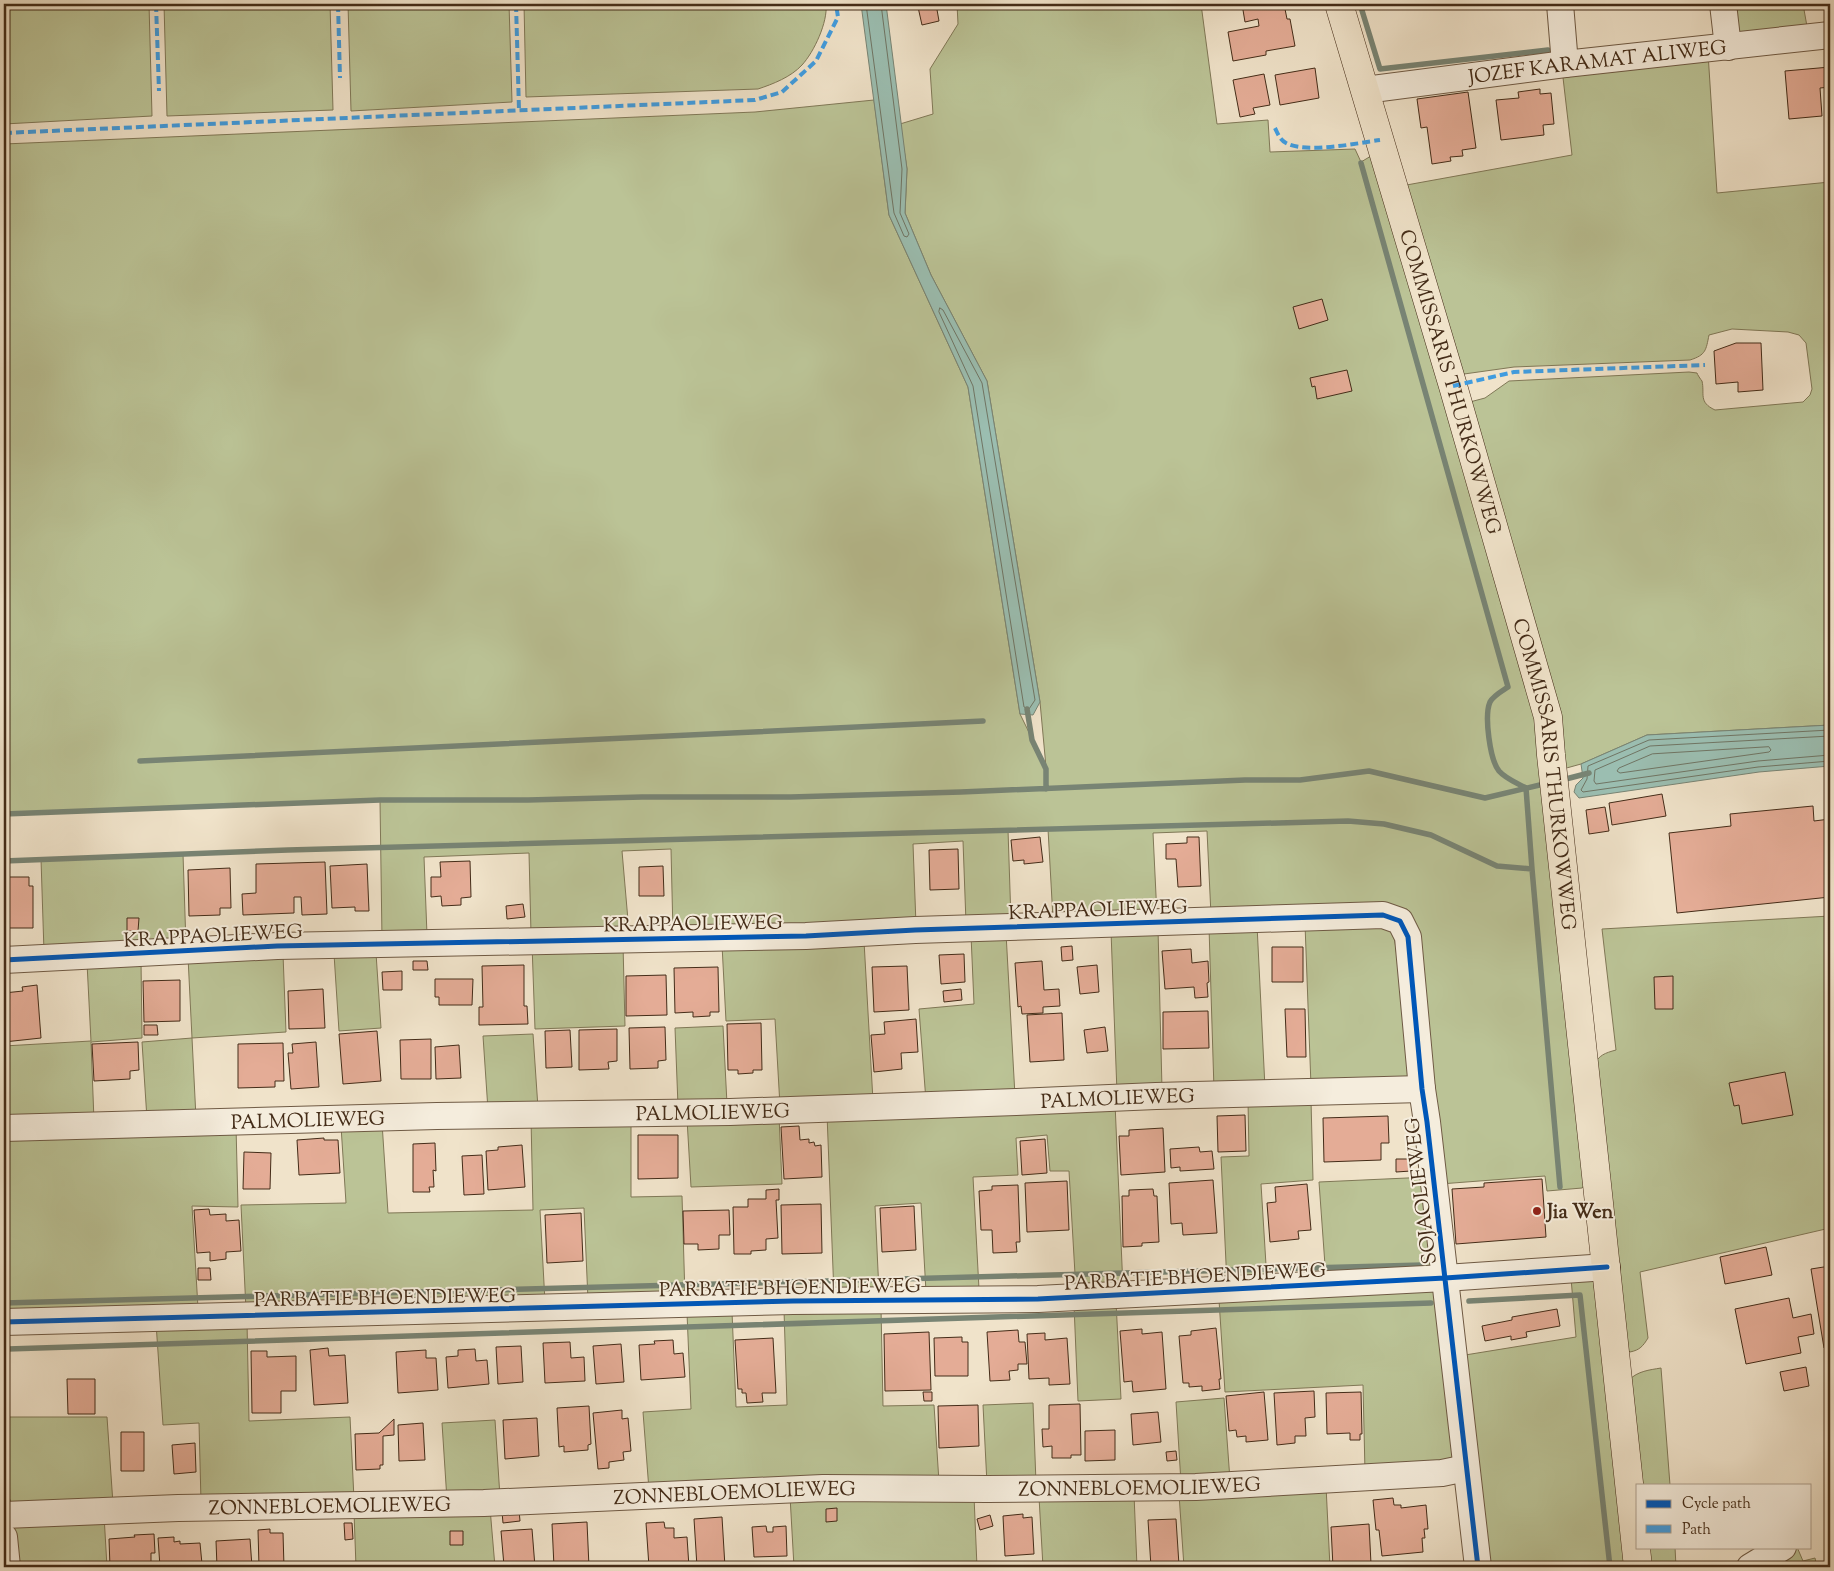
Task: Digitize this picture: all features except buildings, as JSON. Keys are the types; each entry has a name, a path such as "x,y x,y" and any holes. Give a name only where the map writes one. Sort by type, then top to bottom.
{"main road":[{"name":"COMMISSARIS THURKOWWEG","path":"1339,4 1453,386 1548,718 1636,1548"},
{"name":"COMMISSARIS THURKOWWEG","path":"1636,1548 1638,1567"}],"street":[{"path":"1560,4 1564,64"},
{"path":"1723,4 1728,47"},
{"name":"JOZEF KARAMAT ALIWEG","path":"1365,90 1564,64 1830,35"},
{"name":"KRAPPAOLIEWEG","path":"4,960 277,946 806,936 925,930 1383,915"},
{"name":"SOJAOLIEWEG","path":"1383,915 1400,920 1408,937 1422,1089 1478,1567"},
{"name":"PALMOLIEWEG","path":"4,1128 437,1116 824,1109 1156,1096 1422,1089"},
{"name":"PARBATIE BHOENDIEWEG","path":"4,1322 793,1301 1038,1299 1445,1278 1607,1267"},
{"name":"ZONNEBLOEMOLIEWEG","path":"4,1515 188,1508 484,1503 823,1488 1196,1487 1442,1473 1466,1468"},
{"path":"4,1537 7,1567"},
{"path":"1750,1567 1781,1548"}],"shaded area":[{"path":"4,4 149,4 152,116 4,124"},
{"path":"164,4 330,4 333,110 167,116"},
{"path":"348,4 509,4 512,102 351,111"},
{"path":"524,4 826,4 826,11 819,36 811,53 802,65 787,77 758,89 526,97"},
{"path":"957,4 1201,4 1217,124 1268,120 1270,152 1355,149 1361,162 1376,153 1535,693 1586,1183 1582,1188 1547,1191 1545,1176 1440,1184 1413,937 1407,909 1211,915 1207,831 1153,833 1157,916 1053,919 1048,829 1008,830 1011,921 966,923 963,841 913,844 916,925 673,934 671,849 622,851 629,932 531,934 529,853 424,857 427,935 382,939 380,800 4,814 4,144 755,112 874,100 889,215 968,387 1020,714 1046,767 1040,702 987,381 931,275 905,213 907,169 900,124 933,114 930,69 958,24"},
{"path":"1726,4 1803,4 1808,32 1730,43"},
{"path":"1708,53 1717,193 1830,182 1830,725 1647,735 1581,764 1563,769 1466,403 1485,398 1509,381 1689,372 1697,373 1702,381 1704,401 1715,410 1803,402 1810,395 1812,389 1806,343 1799,335 1788,332 1732,329 1709,335 1707,345 1702,354 1690,360 1514,367 1457,375 1401,186 1572,155 1562,69"},
{"path":"183,854 186,945 44,952 41,859"},
{"path":"1830,916 1830,1228 1640,1272 1648,1338 1641,1347 1630,1352 1625,1348 1594,1065 1603,1055 1616,1050 1602,929"},
{"path":"1305,924 1393,927 1413,1076 1311,1086"},
{"path":"1257,925 1265,1088 1214,1090 1209,927"},
{"path":"1158,929 1162,1089 1117,1093 1111,931"},
{"path":"1006,933 1015,1096 926,1101 919,1009 974,1004 971,935"},
{"path":"864,941 873,1101 780,1106 775,1019 726,1021 722,945"},
{"path":"532,944 623,944 625,1026 535,1029"},
{"path":"376,953 381,1028 339,1031 334,954"},
{"path":"283,954 286,1032 192,1038 188,957"},
{"path":"141,960 142,1038 91,1042 94,1121 4,1123 4,1046 91,1041 87,963"},
{"path":"723,1026 727,1104 678,1106 675,1028"},
{"path":"533,1034 538,1108 488,1110 483,1036"},
{"path":"192,1038 196,1118 147,1119 142,1042"},
{"path":"1248,1100 1311,1100 1313,1180 1261,1184 1267,1281 1227,1284 1221,1157 1249,1156"},
{"path":"1115,1103 1123,1288 1076,1291 1069,1171 1050,1171 1047,1135 1016,1138 1018,1175 973,1177 979,1289 926,1292 921,1203 875,1206 879,1292 834,1295 827,1114"},
{"path":"779,1116 782,1184 691,1187 687,1119"},
{"path":"631,1117 631,1197 682,1196 685,1297 588,1300 584,1208 540,1210 545,1302 246,1310 241,1205 346,1203 341,1126 382,1123 388,1213 533,1210 531,1119"},
{"path":"236,1126 238,1207 192,1206 198,1308 4,1315 4,1132"},
{"path":"1429,1177 1435,1267 1326,1279 1319,1182"},
{"path":"1593,1277 1631,1567 1484,1567 1459,1356 1576,1337 1571,1278"},
{"path":"1436,1290 1458,1449 1452,1462 1365,1472 1363,1385 1225,1392 1219,1300"},
{"path":"1116,1302 1121,1399 1078,1401 1074,1305"},
{"path":"881,1308 883,1406 934,1405 939,1482 649,1490 643,1412 691,1409 687,1313 732,1312 736,1407 787,1405 784,1310"},
{"path":"247,1322 249,1421 350,1417 354,1499 201,1502 199,1423 163,1425 156,1323"},
{"path":"1661,1368 1670,1484 1638,1484 1629,1380 1648,1370"},
{"path":"1224,1398 1230,1480 1181,1483 1176,1402"},
{"path":"1033,1403 1036,1483 987,1484 983,1405"},
{"path":"4,1417 107,1417 113,1504 11,1502 5,1483 4,1472"},
{"path":"495,1420 500,1497 447,1500 442,1423"},
{"path":"1326,1486 1330,1567 1184,1567 1179,1494"},
{"path":"1134,1494 1137,1567 1043,1567 1039,1497"},
{"path":"790,1496 974,1496 977,1567 794,1567"},
{"path":"490,1508 495,1567 356,1567 354,1512"},
{"path":"104,1515 107,1567 11,1567 12,1525"},
{"path":"1645,1548 1675,1548 1676,1567 1647,1567"},
{"path":"1797,1548 1803,1561 1815,1558 1817,1567 1763,1567"}],"water":[{"path":"861,4 886,4 907,169 905,213 931,275 987,381 1040,702 1033,715 1020,714 968,387 889,215"},
{"path":"1830,725 1830,766 1759,772 1579,798 1574,792 1576,785 1583,778 1581,764 1647,735"}],"waterway":[{"path":"1360,4 1380,69 1548,50"},
{"path":"4,861 288,850 1348,821 1384,824 1431,835 1497,866 1532,869 1526,788 1508,779 1499,771 1493,758 1489,738 1488,709 1490,702 1508,687 1361,163"},
{"path":"1027,709 1032,740 1046,769 1046,789"},
{"path":"140,761 983,721"},
{"path":"4,814 380,800 791,797 961,792 1245,780 1300,780 1369,771 1485,798 1548,783"},
{"path":"1562,780 1589,773"},
{"path":"1532,869 1560,1187"},
{"path":"4,1303 1423,1265"},
{"path":"1469,1301 1580,1295 1610,1567"},
{"path":"8,1349 1431,1303"}],"marked path":[{"path":"156,4 159,91"},
{"path":"338,4 340,78"},
{"path":"516,4 519,110"},
{"path":"4,133 755,100 782,92 816,61 838,17 836,4"},
{"path":"1275,128 1279,137 1284,142 1306,148 1332,147 1380,140"},
{"path":"1453,386 1514,372 1705,365"}],"cycle path":[{"path":"4,960 277,946 806,936 915,930 1383,915 1400,921 1408,937 1422,1089 1478,1567"},
{"path":"4,1322 793,1301 1038,1299 1445,1278 1607,1267"}],"place":[{"name":"Jia Wen","path":"1537,1211"}]}
